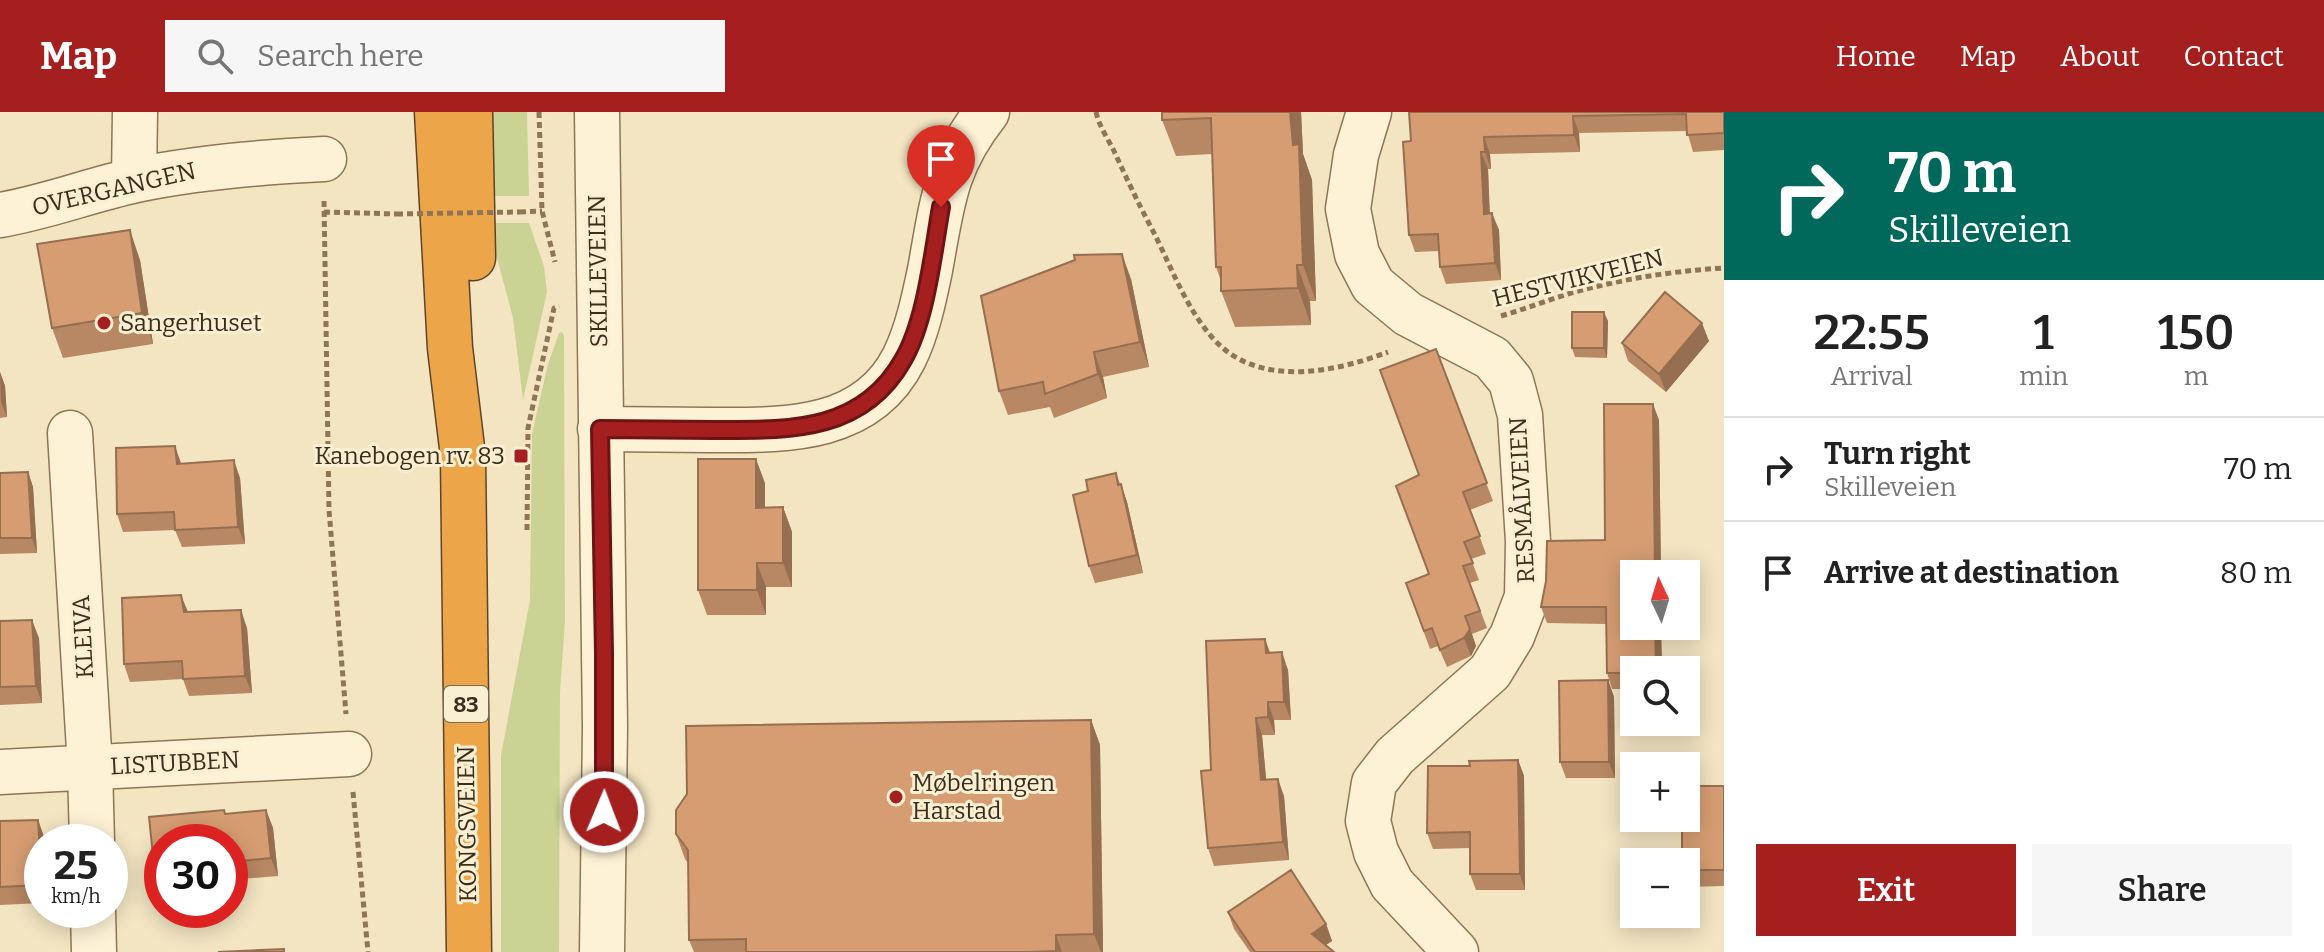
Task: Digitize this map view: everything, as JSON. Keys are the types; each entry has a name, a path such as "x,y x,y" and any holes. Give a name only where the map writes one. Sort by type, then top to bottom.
{"highway":[{"name":"KONGSVEIEN","path":"437,112 450,348 463,456 469,952"},
{"name":"KONGSVEIEN","path":"463,456 473,352 470,112"}],"street":[{"path":"134,180 135,112"},
{"name":"SKILLEVEIEN","path":"597,112 605,712 602,952"},
{"path":"600,429 780,430 814,425 862,405 884,385 904,360 918,320 952,166 968,136 987,112"},
{"name":"RESMÅLVEIEN","path":"1369,112 1356,155 1348,209 1357,254 1373,285 1408,314 1492,358 1511,381 1520,415 1528,541 1527,597 1512,636 1490,672 1395,756 1374,783 1368,821 1376,852 1392,884 1456,952"},
{"name":"OVERGANGEN","path":"0,215 37,209 134,180 224,164 324,159"},
{"name":"KLEIVA","path":"70,433 92,824"},
{"name":"LISTUBBEN","path":"0,772 349,754"},
{"path":"93,928 94,952"}],"path":[{"path":"539,112 542,211 558,275"},
{"name":"HESTVIKVEIEN","path":"1096,112 1138,203 1211,337 1235,357 1265,368 1296,374 1369,359 1442,331 1628,279 1659,273 1724,268"},
{"path":"368,952 329,510 324,212 542,211"},
{"path":"527,530 528,428 554,308 567,302"}],"green space":[{"path":"488,112 527,112 529,196 491,196"},
{"path":"494,223 529,223 544,266 547,292 523,400 513,318 494,247"},
{"path":"562,332 565,621 560,692 559,952 501,952 501,755 530,600 532,434 548,364"}],"building":[{"path":"1162,112 1290,112 1293,145 1299,144 1303,265 1297,265 1298,288 1221,291 1221,267 1216,267 1211,118 1162,120"},
{"path":"1409,112 1724,112 1724,133 1687,135 1686,114 1573,116 1574,135 1484,137 1485,152 1481,152 1484,214 1492,213 1495,263 1440,267 1438,234 1409,235 1403,142 1411,141"},
{"path":"130,230 142,313 52,328 37,244"},
{"path":"1122,254 1140,342 1094,352 1098,374 1045,394 1043,382 999,391 981,296 1075,260 1074,255"},
{"path":"1665,292 1702,323 1659,374 1622,343"},
{"path":"1572,312 1604,312 1604,348 1572,348"},
{"path":"1436,349 1487,483 1463,492 1480,536 1464,542 1473,563 1463,566 1480,611 1465,616 1470,629 1464,638 1440,650 1432,628 1424,631 1406,583 1429,574 1396,486 1419,475 1380,370"},
{"path":"1604,404 1653,404 1655,560 1620,560 1620,640 1655,640 1656,656 1620,656 1620,673 1607,673 1606,607 1541,607 1546,581 1547,541 1605,540"},
{"path":"175,446 177,464 234,460 238,527 175,530 174,512 117,514 116,448"},
{"path":"698,459 756,459 756,508 783,507 783,563 757,563 757,590 698,590"},
{"path":"28,472 32,538 0,538 0,473"},
{"path":"1116,473 1137,555 1089,566 1073,495 1088,491 1086,480"},
{"path":"181,595 184,612 241,610 245,676 183,679 182,661 124,664 122,598"},
{"path":"32,620 36,686 0,687 0,621"},
{"path":"1265,639 1266,653 1282,652 1284,702 1268,702 1268,717 1256,718 1261,780 1278,779 1283,842 1208,848 1201,771 1211,770 1206,641"},
{"path":"1608,680 1609,762 1560,762 1559,681"},
{"path":"1091,720 1094,934 1056,935 1056,951 1029,952 746,952 746,939 689,940 688,850 676,834 676,810 687,794 686,726"},
{"path":"1518,760 1520,874 1470,874 1470,832 1427,833 1428,766 1470,766 1469,761"},
{"path":"1700,786 1724,786 1724,870 1700,870 1700,848 1682,848 1682,832 1700,832"},
{"path":"224,810 225,814 266,810 271,858 248,860 248,824 150,824 149,817"},
{"path":"38,820 38,824 24,824 24,886 0,887 0,821"},
{"path":"1291,870 1326,924 1312,934 1334,952 1255,952 1228,912"},
{"path":"284,949 284,952 218,952"}],"place":[{"name":"Sangerhuset","path":"104,323"},
{"name":"Kanebogen rv. 83","path":"521,456"},
{"name":"Møbelringen Harstad","path":"896,797"}],"route":[{"path":"604,812 600,429 780,430 833,420 862,405 884,385 904,360 918,320 941,207"}]}
